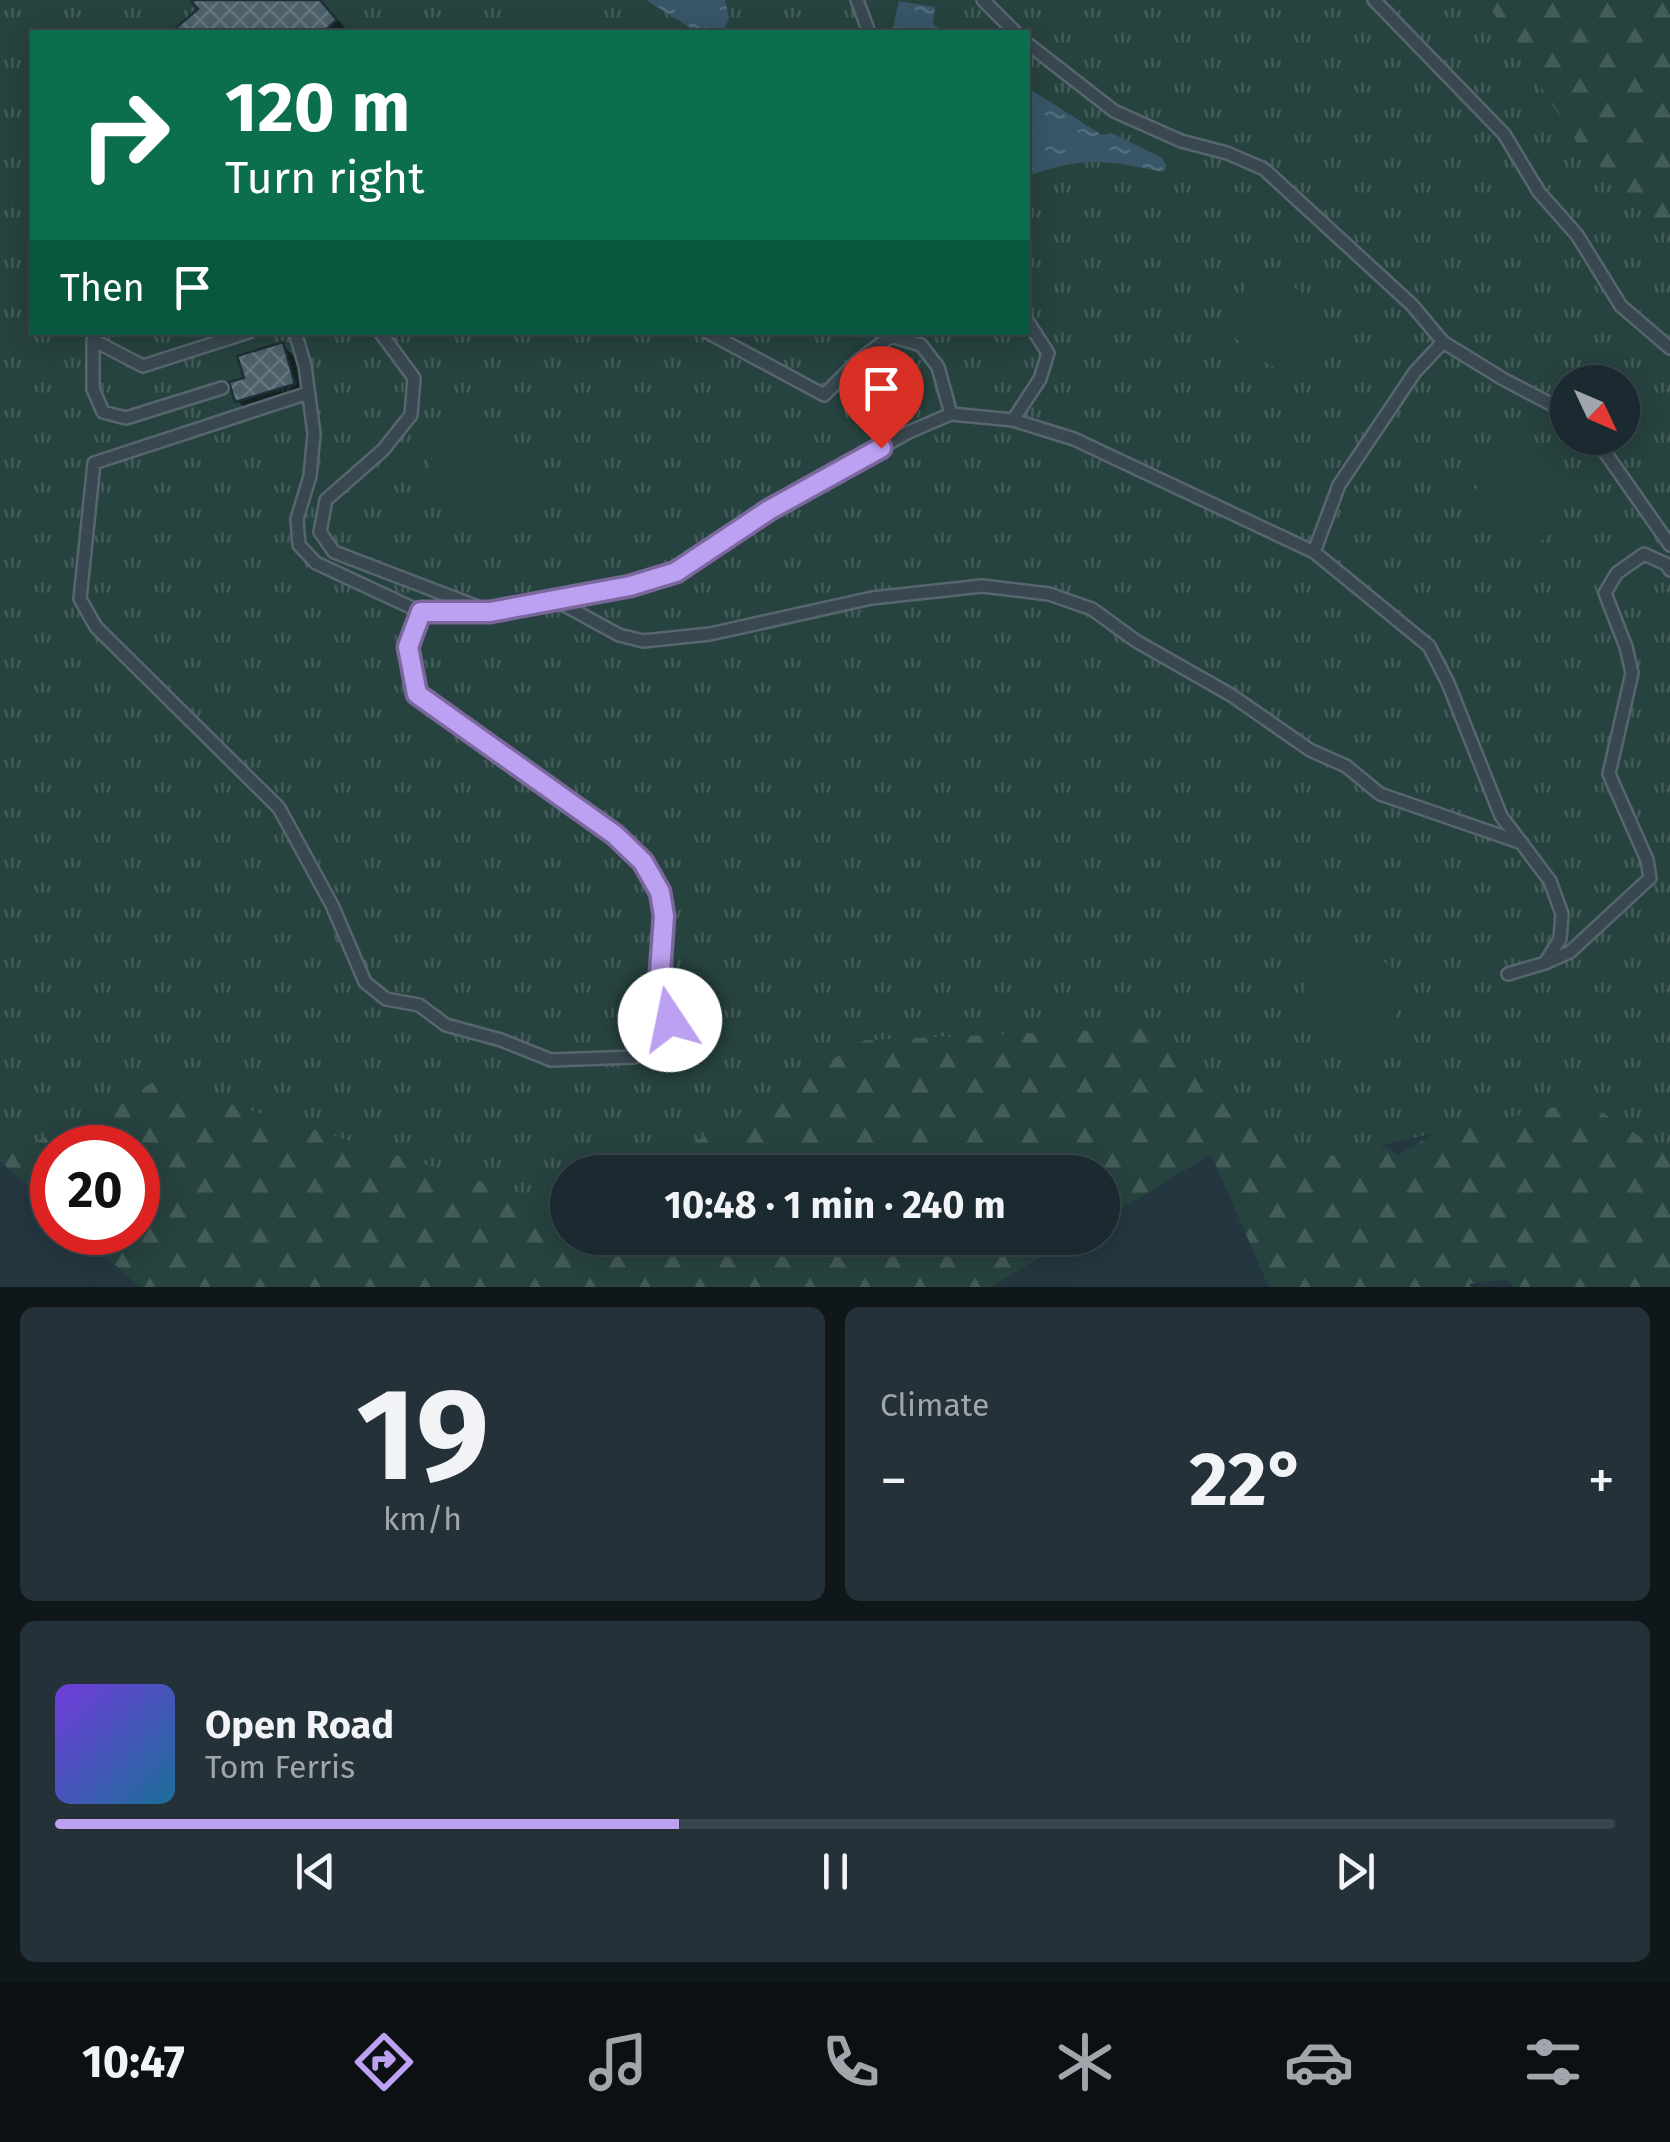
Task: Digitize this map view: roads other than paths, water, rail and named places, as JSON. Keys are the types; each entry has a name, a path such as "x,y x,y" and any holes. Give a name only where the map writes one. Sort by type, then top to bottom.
{"lane":[{"path":"983,0 1013,30"},
{"path":"1374,0 1504,134 1539,192 1577,235 1622,306 1670,348"},
{"path":"862,2 869,30"},
{"path":"1030,46 1114,111 1181,141 1227,153 1264,170 1412,305 1443,342 1550,405"},
{"path":"1013,420 1040,378 1048,352 1030,325"},
{"path":"222,388 126,418 104,412 93,389 92,340 143,366 240,335"},
{"path":"296,335 314,434 310,476 296,518 299,545 316,563 421,612 490,612 630,586 676,572 769,510 909,432 951,414 1013,420 1074,439 1314,552 1429,646 1448,682 1501,816 1550,881 1562,914 1560,939 1545,963"},
{"path":"382,335 414,378 411,415 383,450 326,500 320,532 334,552 490,612"},
{"path":"712,335 824,396 858,361 891,336 921,345 938,367 951,414"},
{"path":"1314,552 1339,485 1414,372 1443,342"},
{"path":"308,393 94,463 80,599 96,627 279,808 332,905 365,982 386,999 418,1005 446,1026 501,1040 550,1060 634,1057 661,1041 670,1020 659,987 664,916 660,892 643,862 615,835 417,694 408,647 421,612"},
{"path":"1607,455 1670,545"},
{"path":"1508,974 1570,952 1650,878 1609,774 1632,673 1605,593 1617,573 1644,554 1666,564 1670,570"},
{"path":"555,600 619,636 643,641 710,634 872,598 982,586 1050,594 1092,609 1310,750 1346,766 1380,794 1522,844"}],"water":[{"path":"646,0 725,0 729,18 724,30 694,30"},
{"path":"899,1 935,7 933,24 942,30 892,30"},
{"path":"1030,89 1102,135 1111,133 1161,157 1167,166 1163,172 1095,162 1030,175"}]}
